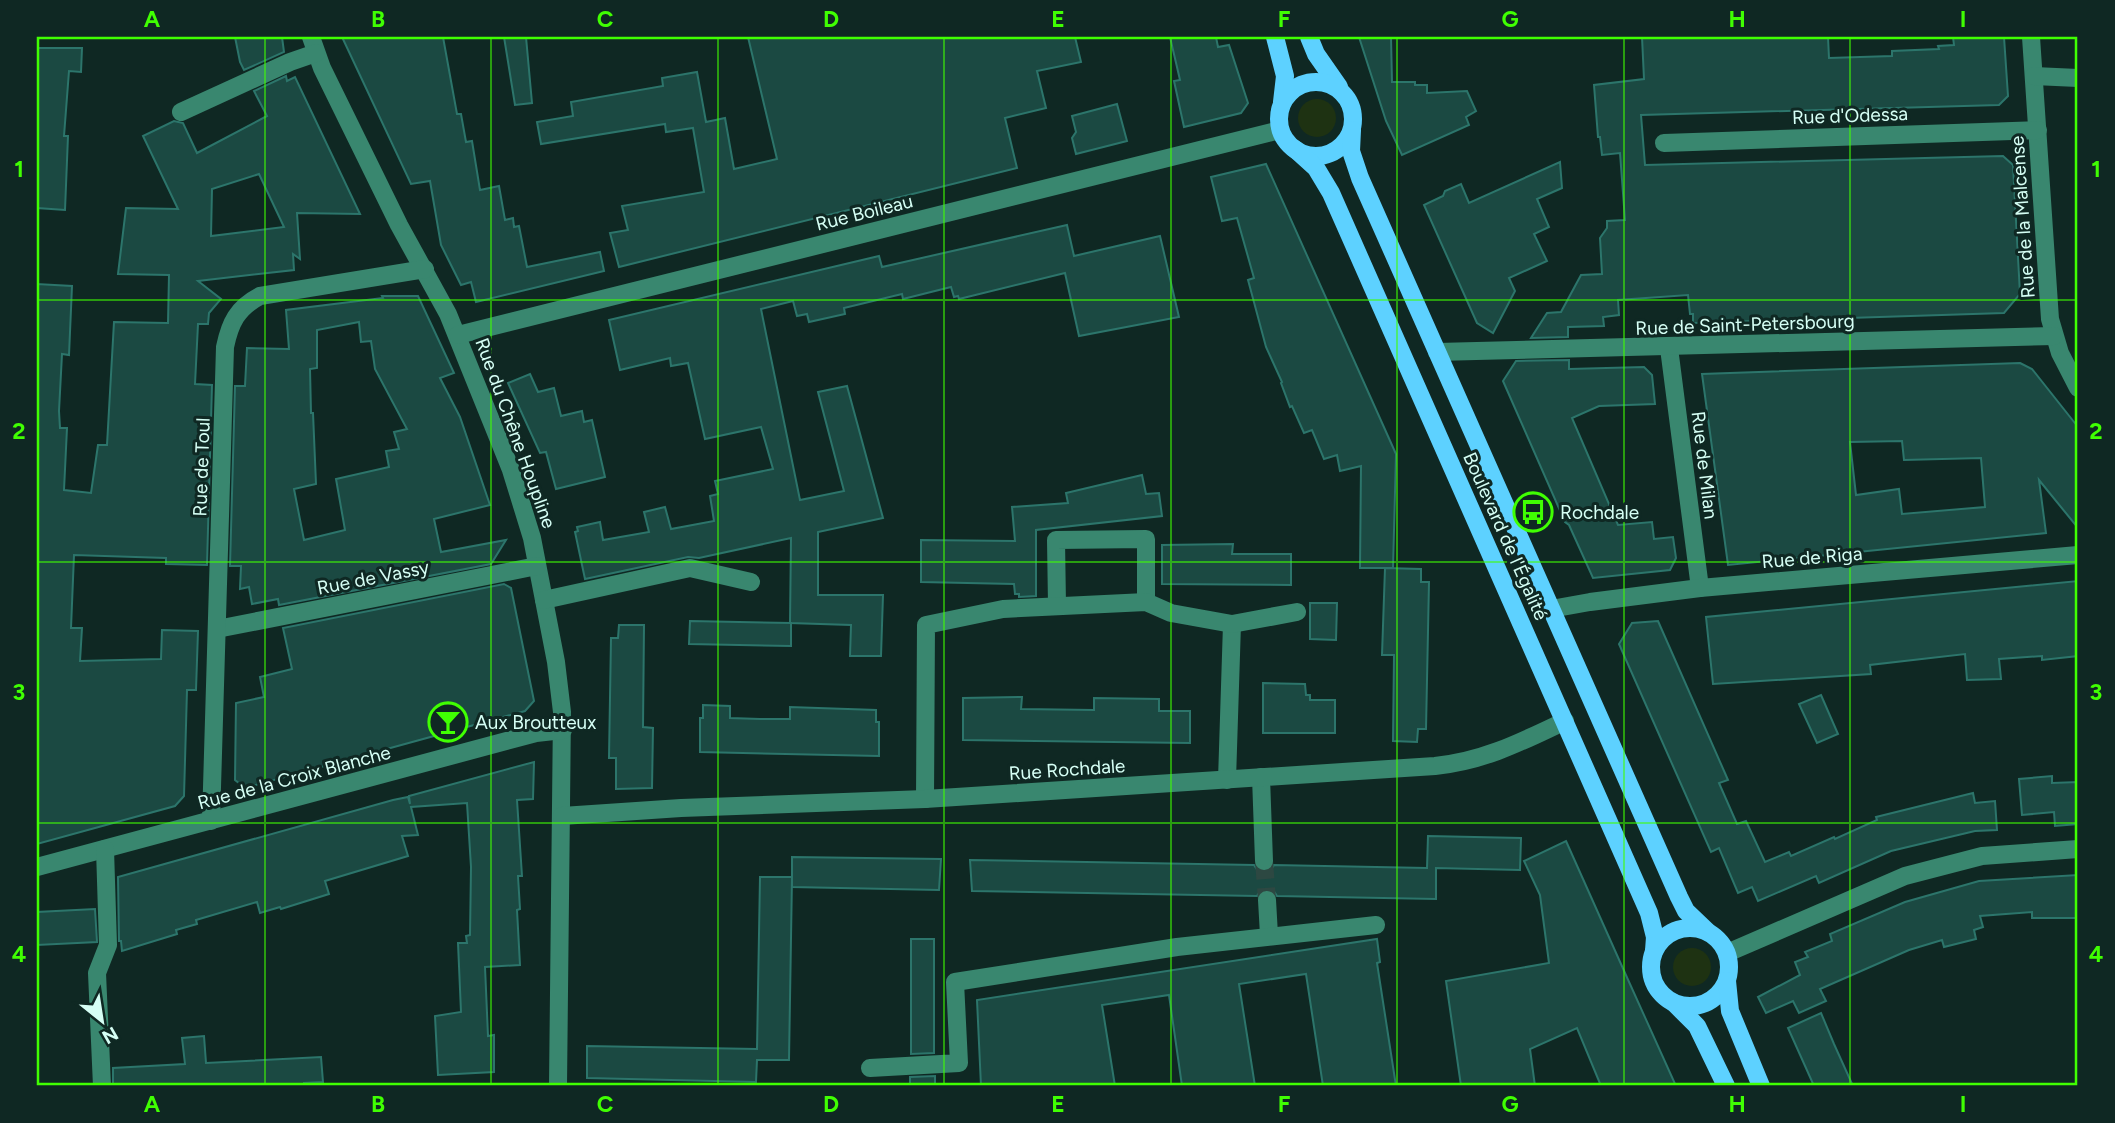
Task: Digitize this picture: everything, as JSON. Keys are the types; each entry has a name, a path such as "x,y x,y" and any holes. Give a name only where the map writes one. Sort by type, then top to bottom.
{"main road":[{"path":"1275,37 1285,76 1279,118 1280,130 1286,141 1295,149 1312,156 1331,153 1346,142 1352,130 1353,111 1349,99 1316,54 1310,37"},
{"path":"1281,106 1287,95 1307,82 1325,82 1341,90"},
{"name":"Boulevard de l'Égalité","path":"1352,130 1352,151 1360,178 1551,610 1679,897 1686,911 1708,932"},
{"name":"Boulevard de l'Égalité","path":"1295,149 1316,168 1331,193 1649,913 1655,936 1654,951"},
{"path":"1726,1086 1698,1026 1661,993 1654,982 1651,970 1654,951 1668,935 1680,929 1694,928 1708,932 1719,941 1727,953 1730,1011 1761,1086"},
{"path":"1671,1001 1684,1006 1703,1004 1720,993 1727,981"}],"street":[{"name":"Rue de la Malcense","path":"2031,37 2050,319 2054,336 2078,388"},
{"path":"181,112 290,62 313,45"},
{"name":"Rue du Chêne Houpline","path":"313,45 399,225 425,269 458,335 528,524 561,698 563,730 558,1086"},
{"path":"2034,76 2078,78"},
{"name":"Rue Boileau","path":"458,335 1280,130"},
{"name":"Rue d'Odessa","path":"1664,143 2038,130"},
{"name":"Rue de Toul","path":"211,821 225,347 229,328 236,313 246,304 268,294 425,269"},
{"name":"Rue de Saint-Petersbourg","path":"1437,352 2054,336"},
{"name":"Rue de Milan","path":"1669,348 1700,588"},
{"path":"1057,605 1056,540 1146,539 1146,602"},
{"name":"Rue de Riga","path":"1551,610 1590,601 1700,588 2078,555"},
{"name":"Rue de Vassy","path":"218,629 537,566"},
{"path":"544,600 690,568 751,582"},
{"path":"925,799 926,625 1003,609 1057,605 1146,602 1171,612 1232,624 1297,612"},
{"path":"1227,780 1232,624"},
{"name":"Rue Rochdale","path":"562,816 681,808 925,799 1462,763 1489,756 1565,721"},
{"name":"Rue de la Croix Blanche","path":"37,867 536,733 563,730"},
{"path":"1261,777 1264,861"},
{"path":"102,1086 97,973 108,945 105,849"},
{"path":"1727,953 1905,876 1982,856 2078,849"},
{"path":"1267,900 1269,935"},
{"path":"870,1068 960,1063 955,982 1177,947 1376,925"}],"green space":[{"path":"1317,99 1331,104 1336,118 1331,132 1317,137 1303,132 1298,118 1303,104"},
{"path":"1692,948 1705,954 1711,967 1705,980 1692,986 1679,980 1673,967 1679,954"}],"building":[{"path":"235,37 282,37 284,52 244,70"},
{"path":"342,37 443,37 457,114 461,114 466,142 472,141 480,190 499,186 505,220 513,218 514,227 519,226 527,267 600,252 604,271 476,302 471,282 461,285 441,245 430,181 411,184"},
{"path":"504,37 526,37 532,103 515,105"},
{"path":"748,37 1075,37 1081,62 1037,71 1046,108 1005,118 1017,168 619,267 610,233 628,230 622,206 704,192 693,128 666,132 665,124 541,144 537,122 573,116 571,102 663,86 662,78 697,72 706,122 725,118 734,169 777,159"},
{"path":"1170,37 1216,37 1218,47 1229,45 1248,103 1241,113 1184,127 1174,81 1180,80"},
{"path":"1359,37 1391,37 1392,82 1427,85 1427,93 1467,91 1476,111 1466,117 1469,125 1402,155 1386,121"},
{"path":"1642,37 1828,37 1829,58 1892,56 1892,51 1939,49 1938,46 1954,45 1953,37 2004,37 2008,96 1999,105 1641,115 1645,165 2003,156 2013,165 2020,294 2004,313 1693,323 1688,295 1618,300 1619,315 1603,317 1604,326 1568,327 1568,337 1531,338 1547,313 1561,312 1581,275 1602,274 1600,238 1607,228 1607,221 1625,220 1620,153 1602,155 1594,85 1644,79"},
{"path":"37,48 82,48 81,72 69,71 64,136 68,136 65,210 37,208"},
{"path":"286,76 287,81 295,77 360,214 297,213 300,259 293,254 294,270 198,281 221,299 209,313 208,324 198,324 195,384 212,385 207,565 166,564 166,558 74,555 71,628 82,628 80,661 161,659 162,630 198,631 196,690 187,690 184,796 175,806 37,844 37,284 72,286 69,355 62,354 59,411 60,428 67,428 64,490 91,493 98,445 107,445 114,322 168,323 169,275 118,274 126,208 178,209 143,136 174,121 183,123 197,153 267,116 254,91","holes":["259,174 284,227 211,236 212,189"]},
{"path":"1117,104 1127,141 1076,154 1072,138 1076,132 1072,116"},
{"path":"1560,162 1562,188 1537,199 1549,227 1534,234 1547,261 1509,278 1515,291 1493,333 1477,323 1424,205 1461,184 1469,203"},
{"path":"1266,164 1396,454 1393,568 1360,568 1361,466 1340,471 1337,455 1324,459 1312,430 1304,433 1292,406 1290,407 1266,347 1248,280 1254,278 1237,218 1222,221 1211,177"},
{"path":"1067,225 1074,256 1160,236 1179,317 1079,336 1065,273 959,299 958,296 954,297 951,287 903,299 902,294 844,308 845,314 809,322 807,314 797,316 793,301 761,309 800,500 844,491 818,392 847,386 883,518 818,532 818,595 883,595 881,656 850,656 851,625 790,623 791,538 585,579 575,532 578,531 577,527 600,522 603,540 649,532 644,512 665,507 671,529 714,521 710,496 718,494 715,481 773,469 761,427 705,439 688,363 671,366 670,358 620,370 609,320 879,256 882,267"},
{"path":"382,296 418,296 454,373 440,378 460,417 490,505 434,519 441,552 506,540 491,564 279,605 278,599 252,604 249,587 240,589 241,566 230,566 235,386 245,386 247,348 289,349 286,310 383,298","holes":["359,322 361,342 371,341 375,369 407,429 394,432 399,449 386,451 389,467 336,479 345,530 304,540 294,489 316,484 310,369 317,368 317,330"]},
{"path":"1569,360 1569,369 1644,367 1652,375 1655,404 1599,406 1572,418 1618,525 1652,522 1654,539 1673,537 1676,558 1670,570 1593,578 1569,525 1565,522 1503,381 1516,361"},
{"path":"2020,363 2032,369 2078,427 2078,528 2039,480 2046,533 1728,565 1702,374","holes":["1902,441 1904,460 1981,458 1985,507 1902,514 1899,489 1856,495 1850,442"]},
{"path":"530,374 538,392 554,388 561,416 582,411 584,422 592,420 605,477 556,489 546,452 540,453 508,383"},
{"path":"1142,475 1146,494 1159,493 1162,516 1036,530 1036,596 1019,597 1019,594 1015,594 1014,584 921,582 921,540 1015,541 1012,507 1068,503 1066,493"},
{"path":"1233,544 1232,554 1291,554 1291,585 1162,584 1162,545"},
{"path":"1385,568 1421,569 1421,582 1429,582 1426,729 1418,729 1417,742 1393,741 1394,655 1382,655"},
{"path":"2078,581 2078,656 2042,660 2042,656 1999,659 2001,679 1967,680 1965,654 1870,665 1871,674 1713,684 1706,617"},
{"path":"504,584 511,588 534,701 525,711 245,788 235,780 236,703 264,697 260,677 292,669 283,628"},
{"path":"1310,603 1337,603 1336,640 1310,639"},
{"path":"690,621 791,623 791,646 689,644"},
{"path":"1658,621 1728,780 1719,783 1737,824 1746,821 1765,862 1789,852 1791,856 1834,837 1835,839 1877,820 1876,817 1973,793 1975,803 1995,801 1997,830 1975,831 1891,851 1819,883 1816,876 1758,901 1752,887 1738,893 1719,848 1711,852 1619,644 1632,623"},
{"path":"619,625 644,625 643,727 653,728 652,788 616,789 616,758 609,758 611,638 618,638"},
{"path":"1263,683 1305,684 1306,695 1310,695 1310,700 1335,700 1335,733 1263,733"},
{"path":"1821,695 1838,734 1817,743 1799,704"},
{"path":"1022,697 1021,709 1094,710 1094,698 1159,699 1159,711 1190,711 1190,743 963,740 963,698"},
{"path":"703,705 730,706 730,718 760,719 790,719 790,707 876,710 876,722 879,722 879,756 700,752 700,718 703,718"},
{"path":"534,762 533,799 517,800 522,876 518,876 520,909 517,910 520,965 485,967 488,1036 494,1035 494,1072 438,1075 435,1016 461,1012 458,943 467,943 466,936 470,935 471,867 467,803 411,807 418,835 402,836 408,856 325,881 329,894 260,913 257,902 196,920 197,924 176,930 177,934 122,951 119,941 118,877 393,800 408,797 410,804 409,796"},
{"path":"2052,776 2052,783 2078,782 2078,824 2055,826 2054,812 2022,815 2019,779"},
{"path":"1428,836 1521,838 1520,870 1436,868 1436,899 1277,896 1273,890 1267,889 1260,891 1257,896 972,891 970,860 1254,865 1258,871 1264,872 1271,870 1274,865 1427,868"},
{"path":"1566,841 1676,1086 1601,1086 1577,1028 1530,1049 1535,1086 1461,1086 1446,981 1549,963 1540,895 1524,861"},
{"path":"792,857 941,859 939,890 792,887"},
{"path":"2078,875 2078,918 2032,918 2032,912 1980,916 1983,927 1974,930 1976,939 1944,947 1942,940 1909,950 1820,989 1826,1001 1799,1013 1793,1001 1766,1013 1758,997 1800,975 1795,962 1808,957 1805,952 1832,941 1830,934 1905,902 1979,881"},
{"path":"760,877 792,877 789,1060 757,1060 756,1082 587,1078 587,1046 757,1049"},
{"path":"95,909 97,942 37,945 37,912"},
{"path":"911,939 934,939 934,1053 911,1054"},
{"path":"1377,939 1380,962 1377,963 1396,1086 1323,1086 1306,974 1239,984 1255,1086 1182,1086 1169,995 1102,1005 1115,1086 981,1086 977,1000"},
{"path":"1821,1013 1853,1086 1814,1086 1788,1028"},
{"path":"204,1036 206,1063 321,1057 323,1082 304,1083 304,1086 113,1086 113,1068 185,1064 182,1038"},
{"path":"935,1076 935,1086 910,1086 910,1077"}],"tunnel":[{"path":"1264,861 1267,900"}],"place":[{"name":"Rochdale","path":"1533,512"},
{"name":"Aux Broutteux","path":"448,722"}]}
